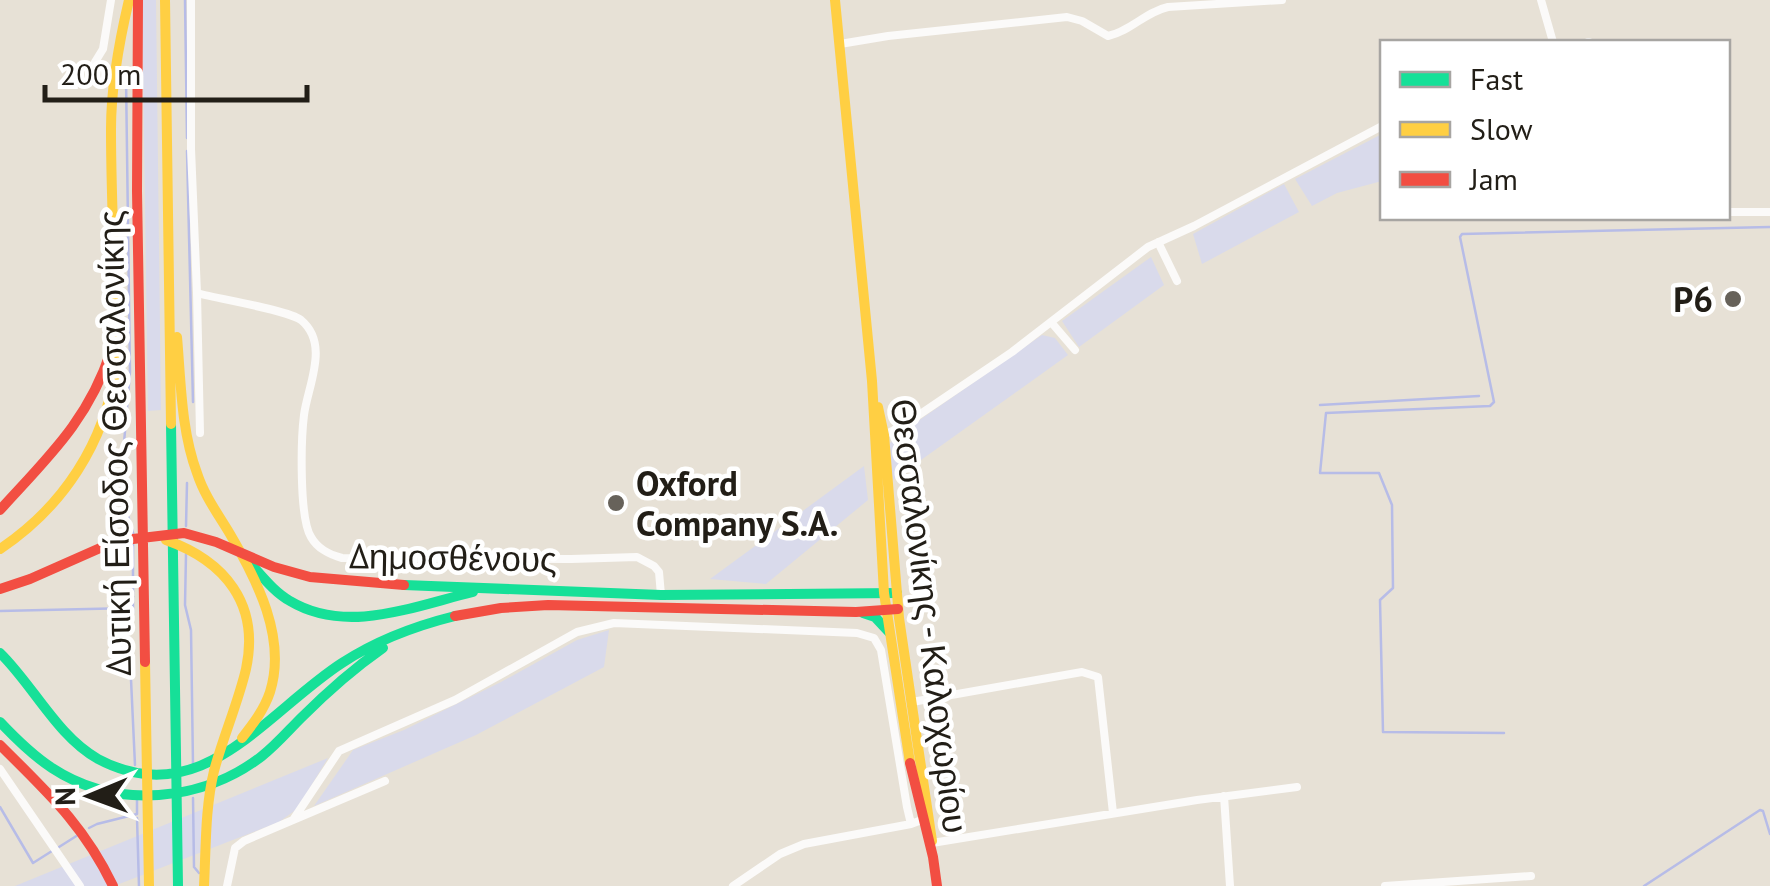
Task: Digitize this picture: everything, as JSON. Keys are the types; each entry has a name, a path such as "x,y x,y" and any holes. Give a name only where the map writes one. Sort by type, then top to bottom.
{"main road":[{"path":"0,549 47,512 70,484 86,459 113,382 117,352 112,93 128,0"},
{"name":"Δυτική Είσοδος Θεσσαλονίκης","path":"138,0 137,192 149,886"},
{"name":"Δυτική Είσοδος Θεσσαλονίκης","path":"165,0 178,886"},
{"name":"Θεσσαλονίκης - Καλοχωρίου","path":"836,0 872,381 878,493 891,593"},
{"path":"168,255 191,455 209,498 242,555 272,626 276,665 273,681 264,706 246,734 226,754"},
{"path":"0,510 78,424 102,380 116,321"},
{"name":"Θεσσαλονίκης - Καλοχωρίου","path":"872,381 888,480 892,609 912,702 921,820"},
{"path":"0,589 101,546 132,538 184,533 274,567 310,577 364,584 661,595 891,593"},
{"path":"148,538 188,547 209,558 226,574 246,619 246,668 212,786 204,886"},
{"path":"242,555 290,601 339,618 380,616 472,592 506,588"},
{"path":"0,653 86,750 114,766 171,774 199,767 243,744 349,658 438,619 502,606 856,612 892,609"},
{"name":"Θεσσαλονίκης - Καλοχωρίου","path":"892,609 889,632 899,704 932,857"},
{"path":"856,612 875,617 889,632"},
{"path":"0,722 28,752 64,776 103,790 124,795 167,796 198,790 258,759 354,667 406,632"},
{"path":"0,744 83,830 113,886"},
{"path":"921,820 937,886"}],"street":[{"path":"95,62 103,49 111,0"},
{"path":"192,0 192,165 200,433"},
{"path":"840,44 1067,17 1108,36 1119,34 1154,10 1168,7 1282,0"},
{"path":"1541,0 1552,40"},
{"path":"884,440 1051,322 1138,254 1380,127"},
{"path":"1730,212 1770,212"},
{"path":"1158,242 1177,281"},
{"name":"Δημοσθένους","path":"197,293 288,314 304,323 315,342 316,362 304,418 304,515 312,539 332,556 637,557 659,572 661,595"},
{"path":"1051,322 1075,350"},
{"path":"856,612 857,634"},
{"path":"293,820 339,750 455,700 576,632 614,623 807,631 874,638 881,650 894,742 921,820 804,844 780,854 733,886"},
{"path":"912,702 1082,672 1098,677 1113,814"},
{"path":"0,769 80,886"},
{"path":"227,886 232,854 238,845 385,781"},
{"path":"932,843 1298,787"},
{"path":"1224,796 1230,886"},
{"path":"1386,886 1531,876"}],"shaded area":[{"path":"142,0 156,0 161,410 148,411"},
{"path":"1380,135 1380,182 1337,193 1312,206 1295,179"},
{"path":"1284,184 1299,212 1202,264 1193,234"},
{"path":"1151,257 1164,285 1079,347 1062,321"},
{"path":"1042,335 1055,338 1068,355 893,480 887,447 895,437"},
{"path":"864,466 868,500 766,584 710,579"},
{"path":"609,630 604,667 476,735 314,806 353,750 404,730 577,640"},
{"path":"328,758 297,809 279,822 114,886 15,886"}],"waterway":[{"path":"185,0 187,138"},
{"path":"126,77 130,372 124,443 126,509 134,536"},
{"path":"187,151 193,402"},
{"path":"1504,733 1383,732 1380,600 1393,588 1392,505 1379,473 1320,473 1326,413 1490,406 1494,402 1462,234 1770,227"},
{"path":"1320,405 1479,396"},
{"path":"186,526 187,483"},
{"path":"133,544 133,613 123,624 123,641 130,658 135,765"},
{"path":"186,554 193,765"},
{"path":"0,611 132,608"},
{"path":"89,828 137,814 137,798"},
{"path":"193,798 194,867 199,873"},
{"path":"0,807 33,863 52,851"},
{"path":"1644,886 1760,810 1770,834"},
{"path":"137,818 139,886"},
{"path":"59,847 78,835"}],"traffic: fast":[{"path":"171,424 178,886"},
{"path":"250,563 290,601 334,616 381,614 473,592"},
{"path":"404,585 661,595 897,593"},
{"path":"863,613 875,617 889,632"},
{"path":"0,653 83,749 135,773 169,774 200,766 230,750 355,655 425,624 455,616"},
{"path":"0,722 38,758 77,781 131,795 187,791 239,771 262,756 330,690 383,648"}],"traffic: slow":[{"path":"0,549 43,514 78,471 102,422 110,395 118,346 111,113 129,0"},
{"path":"165,0 171,424"},
{"path":"835,0 872,381 884,593 910,763"},
{"path":"177,337 182,406 192,457 207,497 250,570 272,630 275,651 270,692 242,738"},
{"path":"878,407 884,435 899,618 932,841"},
{"path":"166,540 187,549 221,573 233,588 248,624 246,669 211,785 204,886"},
{"path":"145,662 149,886"}],"traffic: jam":[{"path":"138,0 137,191 145,662"},
{"path":"0,510 78,418 111,351"},
{"path":"0,589 116,541 184,533 310,577 404,585"},
{"path":"455,616 548,605 856,612 898,609"},
{"path":"0,745 77,827 113,886"},
{"path":"910,763 937,886"}],"place":[{"name":"P6","path":"1733,299"},
{"name":"Oxford Company S.A.","path":"616,503"}]}
